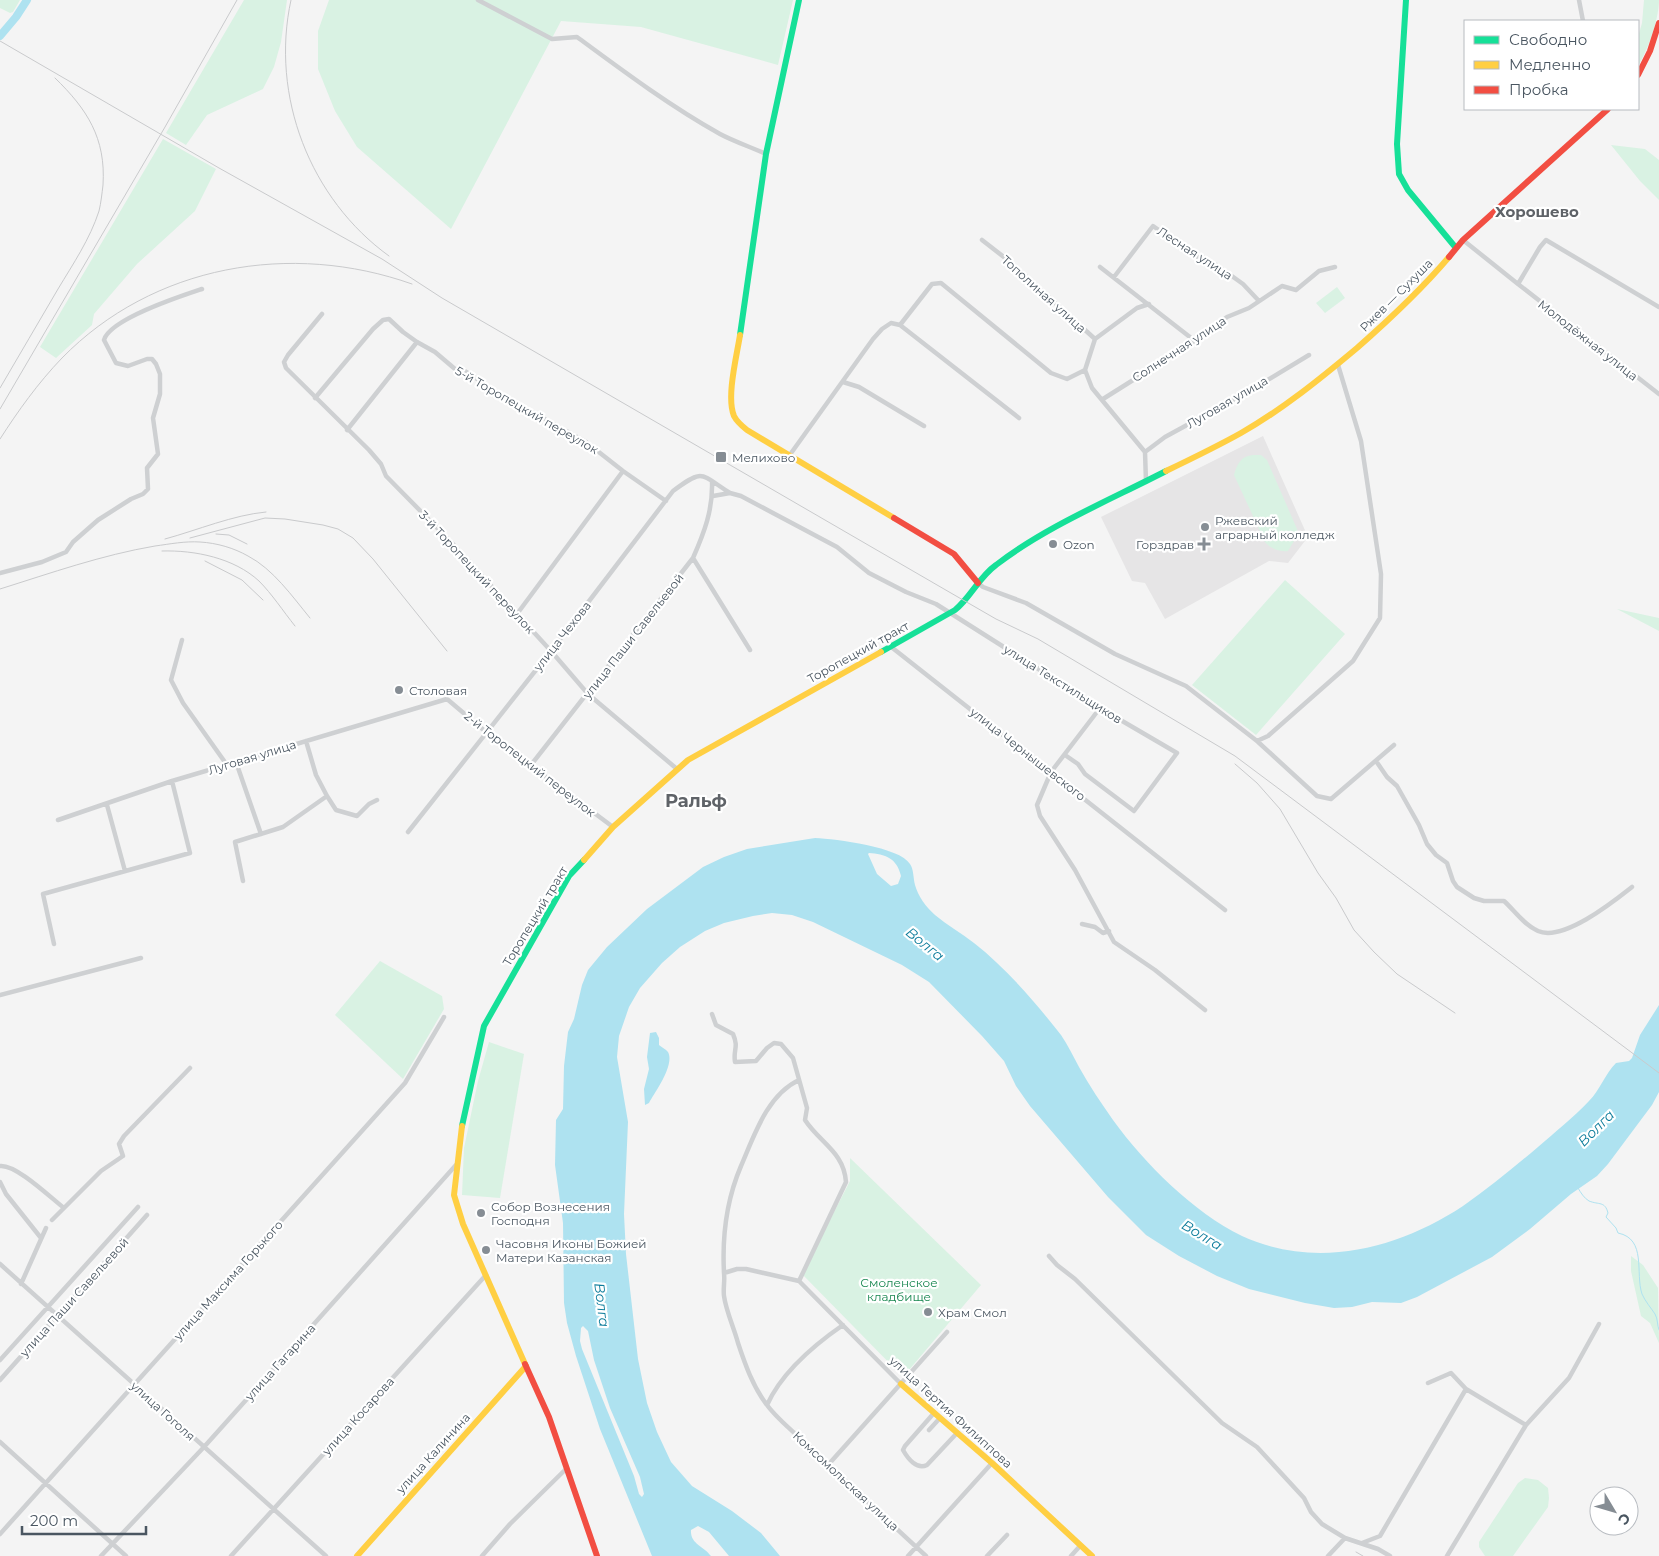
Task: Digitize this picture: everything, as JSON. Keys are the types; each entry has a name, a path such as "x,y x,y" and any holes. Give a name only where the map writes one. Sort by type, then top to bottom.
{"main road":[{"path":"799,0 766,154 731,395 734,419 742,427 788,456 954,554 966,566 978,583 994,566 1028,542 1146,482"},
{"path":"1406,0 1396,144 1399,174 1408,190 1456,248"},
{"path":"1639,73 1650,51 1659,23"},
{"name":"Ржев — Сухуша","path":"1146,482 1241,434 1297,397 1338,365 1411,299 1463,240 1606,110"},
{"name":"Торопецкий тракт","path":"598,1556 549,1417 486,1276 454,1195 460,1134 484,1026 569,876 613,828 676,768 950,613 978,583"},
{"name":"улица Калинина","path":"357,1556 526,1366"},
{"name":"улица Тертия Филиппова","path":"902,1384 992,1463 1092,1556"}],"street":[{"path":"478,0 552,39 577,36 694,118 722,135 766,154"},
{"path":"1579,0 1583,20"},
{"name":"Лесная улица","path":"1114,277 1153,226 1199,258 1215,264 1243,284 1259,301"},
{"name":"Тополиная улица","path":"982,240 1095,339 1085,370"},
{"name":"Молодёжная улица","path":"1463,240 1659,394"},
{"path":"1518,284 1546,240 1659,307"},
{"path":"1100,266 1195,341"},
{"name":"Солнечная улица","path":"1102,399 1212,330 1220,321 1249,308 1282,286 1296,290 1319,271 1335,267"},
{"path":"900,325 932,284 941,283 1051,373 1067,379 1085,370 1092,388 1145,452 1146,482"},
{"path":"0,573 42,562 66,552 73,542 98,520 130,499 144,494 148,489 147,468 158,454 153,418 160,394 160,374 152,360 147,359 128,366 116,363 104,340 105,336 128,319 150,308 202,289"},
{"path":"1095,339 1137,308 1149,304"},
{"name":"3-й Торопецкий переулок","path":"322,314 288,355 284,362 286,368 381,464 386,476 452,542 551,650 588,694 676,768"},
{"name":"5-й Торопецкий переулок","path":"315,398 373,329 383,320 389,318 417,342 434,352 455,369 464,371 498,393 586,442 624,472 666,501"},
{"path":"788,456 882,328 891,323 900,325 1019,418"},
{"path":"347,430 417,342"},
{"name":"Луговая улица","path":"1145,452 1165,437 1309,355"},
{"path":"1257,741 1268,736 1353,661 1380,618 1381,574 1361,441 1338,365"},
{"path":"843,382 859,387 924,426"},
{"path":"517,614 624,472"},
{"name":"улица Чехова","path":"408,832 673,491 694,477 704,476 730,493"},
{"name":"улица Паши Савельевой","path":"531,765 693,558 702,540 710,514 713,496 712,482"},
{"path":"713,496 730,493 754,501 837,547 869,573 906,592 922,597 950,613"},
{"path":"693,558 750,650"},
{"path":"978,583 983,587 1026,603 1115,654 1186,686 1257,741 1317,796 1331,800 1394,745"},
{"name":"улица Текстильщиков","path":"950,613 1100,708 1177,753 1134,811 1086,774 1078,764 1064,755"},
{"path":"182,640 171,680 183,703 227,765"},
{"name":"улица Чернышевского","path":"890,646 1166,861 1225,910"},
{"name":"Луговая улица","path":"58,820 107,805 172,781 447,699"},
{"name":"2-й Торопецкий переулок","path":"447,699 486,732 613,828"},
{"path":"1100,708 1051,772 1037,805 1040,816 1075,870 1114,942 1155,970 1204,1010"},
{"path":"306,741 316,775 336,810 356,816 369,804 377,800"},
{"path":"1376,761 1386,777 1397,786 1419,825 1427,844 1436,855 1447,863 1453,882 1457,887 1474,898 1484,901 1504,901 1528,925 1540,932 1553,934 1567,930 1632,887"},
{"path":"236,762 261,834"},
{"path":"54,944 43,894 190,853 172,781"},
{"path":"243,880 235,842 283,827 327,796"},
{"path":"107,805 126,871"},
{"path":"1082,924 1094,927 1102,933 1109,931"},
{"path":"0,995 141,958"},
{"path":"712,1014 716,1025 733,1034 737,1044 734,1056 736,1062 756,1061 766,1048 774,1043 781,1044 793,1058 807,1108 805,1120 813,1133 840,1160 845,1170 846,1182 799,1281 746,1269 724,1273"},
{"name":"улица Максима Горького","path":"0,1534 405,1083 444,1017"},
{"path":"52,1220 101,1171 123,1156 119,1144 124,1136 190,1068"},
{"name":"Комсомольская улица","path":"799,1080 792,1083 773,1102 762,1118 734,1184 728,1204 724,1236 724,1297 738,1343 754,1384 767,1405 828,1465 926,1556"},
{"name":"улица Гагарина","path":"101,1556 204,1447 456,1165"},
{"path":"0,1166 16,1170 64,1208"},
{"path":"0,1182 6,1194 41,1238"},
{"name":"улица Паши Савельевой","path":"0,1360 138,1207"},
{"name":"улица Паши Савельевой","path":"0,1380 147,1215"},
{"path":"21,1284 46,1228"},
{"path":"1049,1256 1075,1279 1222,1423 1257,1447 1304,1498 1311,1512 1322,1524 1345,1538 1378,1549 1390,1556"},
{"name":"улица Гоголя","path":"0,1264 326,1556"},
{"name":"улица Косарова","path":"231,1556 486,1276"},
{"name":"улица Тертия Филиппова","path":"799,1281 902,1384"},
{"path":"767,1405 772,1392 797,1364 821,1340 843,1324"},
{"path":"1447,1556 1526,1425 1569,1378 1599,1324"},
{"path":"828,1465 902,1384 946,1332"},
{"path":"1428,1383 1451,1373 1466,1389 1526,1425"},
{"path":"1362,1543 1380,1536 1466,1389"},
{"path":"934,1413 903,1450 917,1466 923,1467 927,1465 957,1432"},
{"path":"929,1430 940,1418"},
{"path":"0,1442 126,1556"},
{"path":"908,1556 992,1463"},
{"path":"482,1556 510,1524 567,1468"},
{"path":"987,1556 1007,1535"},
{"path":"1328,1556 1345,1538"},
{"path":"1071,1556 1080,1546"}],"shaded area":[{"name":"Ржевский аграрный колледж","path":"1263,436 1308,537 1288,563 1269,561 1165,619 1145,583 1132,581 1101,517"}],"green space":[{"path":"0,0 20,0 13,12 10,13 0,8"},
{"path":"244,0 287,0 281,42 274,67 263,89 207,115 186,145 166,133"},
{"path":"329,0 793,0 778,65 641,27 561,21 451,229 357,147 335,111 318,69 318,31"},
{"path":"1644,0 1659,0 1659,8 1652,34 1646,52 1639,64 1639,34"},
{"path":"163,139 216,169 195,211 137,264 94,314 92,325 56,358 40,347"},
{"path":"1611,145 1645,149 1659,160 1659,200 1640,181"},
{"path":"1337,287 1345,298 1325,313 1316,303"},
{"path":"1261,455 1267,460 1297,529 1298,534 1288,551 1275,550 1265,542 1234,475 1240,461 1245,457"},
{"path":"1285,580 1345,634 1256,735 1192,685"},
{"path":"1617,609 1659,618 1659,631"},
{"path":"380,961 442,996 444,1009 403,1079 335,1015"},
{"path":"489,1042 524,1054 500,1198 462,1195 464,1148 478,1081"},
{"name":"Смоленское кладбище","path":"850,1158 981,1285 903,1377 802,1274 850,1181"},
{"path":"1631,1256 1643,1265 1658,1288 1659,1343 1650,1323 1641,1316 1631,1271"},
{"path":"1525,1478 1538,1480 1548,1488 1548,1507 1513,1556 1485,1556 1479,1547 1479,1542 1518,1483"}],"water":[{"name":"Волга","path":"815,838 867,845 904,858 911,866 916,889 926,905 940,919 986,953 1009,974 1030,998 1061,1035 1113,1120 1155,1170 1188,1200 1224,1226 1242,1236 1270,1246 1299,1252 1327,1253 1356,1250 1411,1234 1463,1206 1510,1170 1577,1113 1593,1097 1616,1063 1629,1061 1632,1058 1640,1035 1659,1005 1659,1092 1652,1105 1597,1176 1571,1194 1530,1229 1492,1257 1417,1297 1401,1303 1372,1302 1352,1307 1334,1308 1249,1289 1217,1276 1179,1256 1146,1235 1108,1197 1030,1106 1016,1086 1004,1061 982,1036 929,982 902,965 813,922 792,915 772,913 753,916 724,923 705,931 680,947 662,963 640,988 629,1007 619,1036 617,1057 628,1122 624,1214 626,1254 638,1359 647,1403 657,1432 671,1462 692,1486 732,1511 761,1533 780,1556 729,1556 709,1532 698,1526 691,1530 691,1535 695,1542 711,1556 652,1556 600,1429 567,1323 564,1303 563,1223 555,1165 556,1120 563,1109 564,1066 568,1032 574,1019 582,985 588,970 607,947 647,909 703,867 747,849","holes":["869,853 880,854 890,858 897,865 901,876 898,884 891,886 877,874","583,1326 588,1331 594,1360 610,1408 640,1477 644,1494 642,1497 639,1494 634,1476 582,1349 580,1341 581,1328"]},
{"path":"656,1032 659,1038 659,1045 668,1052 669,1064 649,1103 645,1105 644,1089 649,1069 647,1057 650,1033"}],"waterway":[{"path":"0,36 27,0"},
{"path":"1578,1188 1587,1200 1605,1207 1608,1213 1606,1217 1618,1233 1627,1236 1633,1242 1638,1258 1642,1294 1656,1316 1659,1330"}],"railway":[{"path":"0,409 237,0"},
{"path":"291,0 286,36 286,72 292,108 302,143 318,175 337,205 361,233 389,256"},
{"path":"0,41 219,168 382,259 442,298 996,619 1038,639 1235,756 1659,1073"},
{"path":"0,388 81,251 99,211 103,185 103,168 98,139 85,113 55,78"},
{"path":"0,439 29,397 53,368 98,326 138,301 181,282 226,270 272,264 319,264 366,271 412,284"},
{"path":"165,539 228,519 266,512"},
{"path":"190,538 265,518 285,519 338,529 353,538 373,559 447,651"},
{"path":"216,534 229,535 247,544"},
{"path":"0,589 116,554 183,542 206,543 231,548 257,561 282,584 310,618"},
{"path":"162,551 201,554 238,566 259,581 295,626"},
{"path":"205,561 242,580 263,600"},
{"path":"1235,764 1257,783 1280,809 1354,930 1397,974 1455,1013"},
{"path":"1356,1552 1363,1556"}],"traffic: fast":[{"path":"740,335 766,154 799,0"},
{"path":"1406,0 1397,144 1399,174 1408,190 1456,248"},
{"path":"881,652 955,610 990,570 1035,538 1166,471"},
{"path":"462,1126 484,1026 569,876 584,860"}],"traffic: slow":[{"path":"1166,471 1241,433 1301,393 1343,360 1381,326 1416,293 1449,257"},
{"path":"740,335 731,398 734,416 738,422 747,430 894,518"},
{"path":"584,860 613,827 688,760 881,652"},
{"path":"462,1126 454,1195 463,1224 525,1364"},
{"path":"357,1556 526,1366"},
{"path":"901,1384 992,1463 1092,1556"}],"traffic: jam":[{"path":"1639,73 1650,51 1659,23"},
{"path":"1449,257 1463,240 1607,110"},
{"path":"894,518 954,554 978,583"},
{"path":"525,1364 549,1417 597,1556"}],"place":[{"name":"Мелихово","path":"721,457"},
{"name":"Ржевский аграрный колледж","path":"1205,527"},
{"name":"Ozon","path":"1053,544"},
{"name":"Горздрав","path":"1204,544"},
{"name":"Столовая","path":"399,690"},
{"name":"Собор Вознесения Господня","path":"481,1213"},
{"name":"Часовня Иконы Божией Матери Казанская","path":"486,1250"},
{"name":"Храм Смол","path":"928,1312"}],"district":[{"name":"Хорошево","path":"1537,211"},
{"name":"Ральф","path":"696,801"}]}
